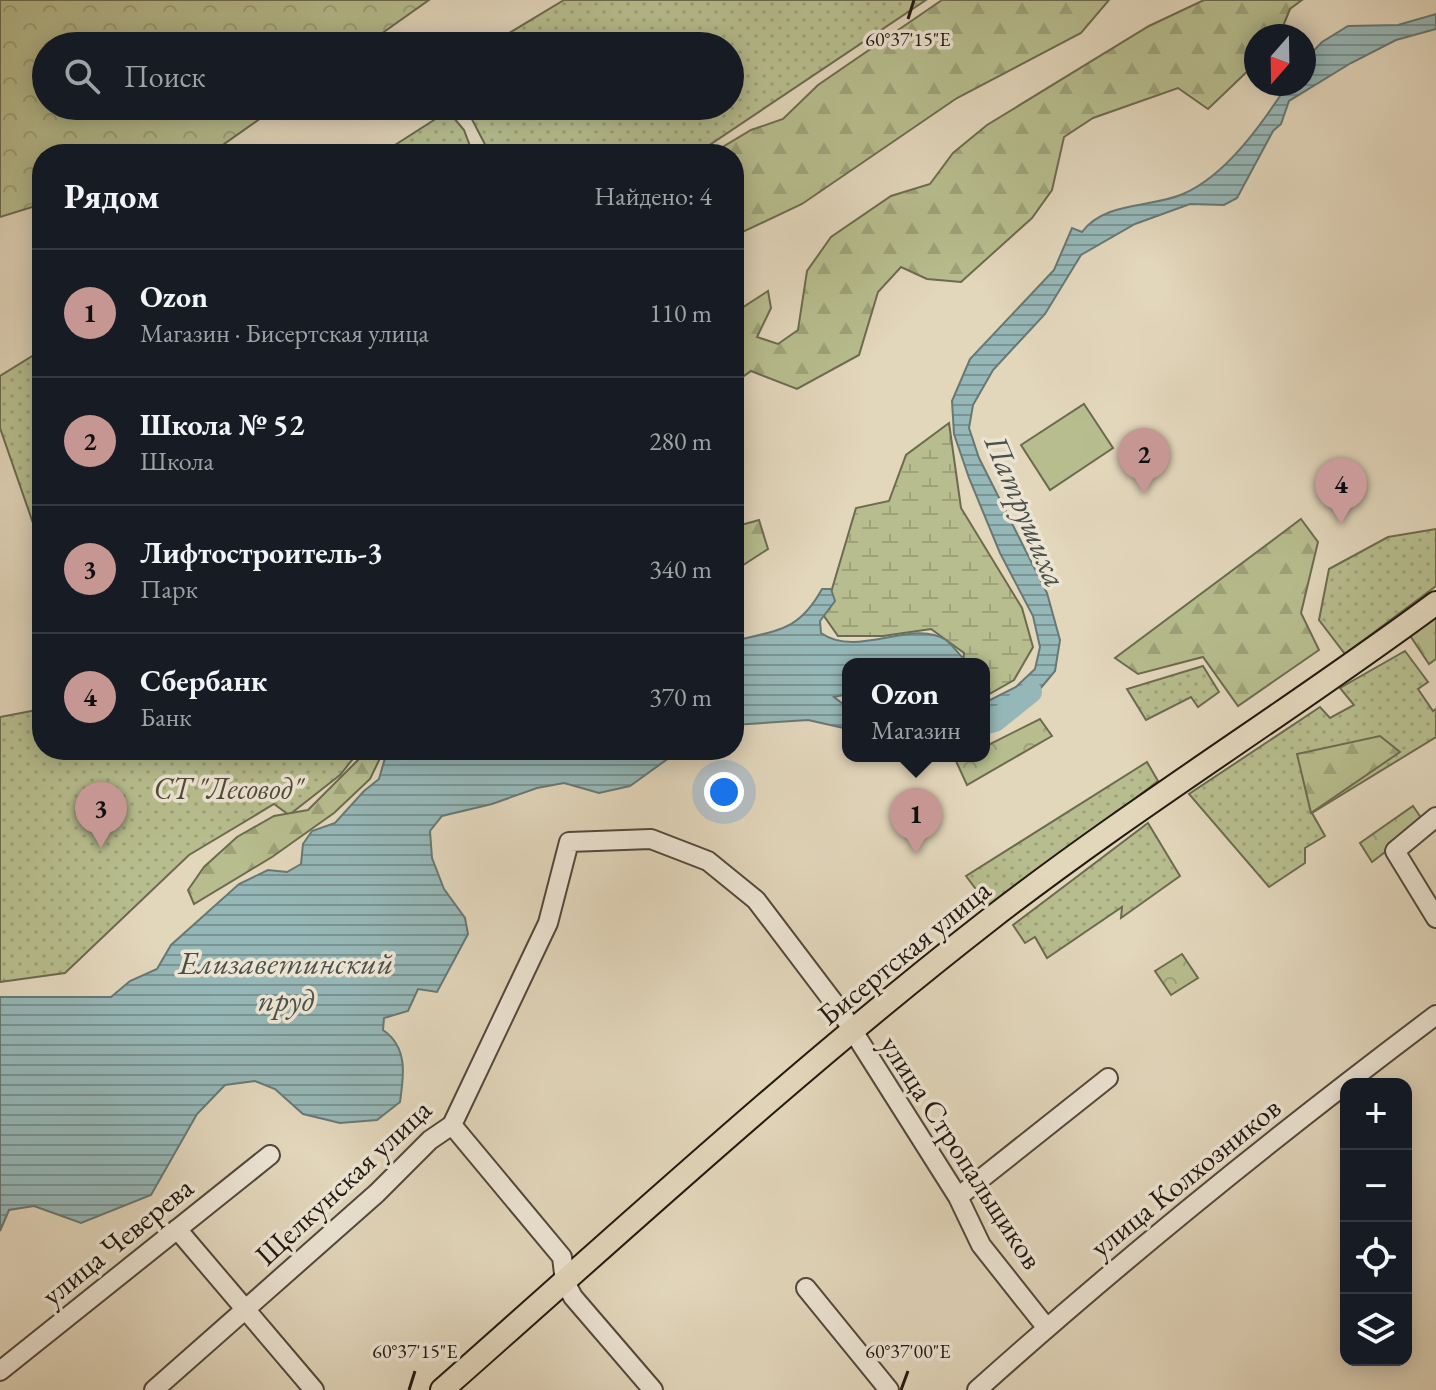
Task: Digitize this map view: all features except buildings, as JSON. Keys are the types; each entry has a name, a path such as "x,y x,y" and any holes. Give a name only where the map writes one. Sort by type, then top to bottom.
{"main road":[{"name":"Бисертская улица","path":"442,1390 851,1031 992,918 1145,804 1436,603"}],"street":[{"path":"1436,817 1395,851 1436,918"},
{"name":"улица Стропальщиков","path":"569,842 651,839 708,861 756,900 841,1012 958,1197 981,1245 1046,1327"},
{"name":"Щелкунская улица","path":"154,1390 377,1193 430,1140 452,1125 548,923 569,842"},
{"name":"улица Колхозников","path":"990,1386 1046,1327 1334,1092 1436,1015"},
{"path":"958,1197 1108,1078"},
{"path":"452,1125 562,1257 565,1282 578,1304 653,1390"},
{"name":"улица Чеверева","path":"0,1371 270,1155"},
{"path":"177,1229 314,1390"},
{"path":"806,1288 889,1390"}],"green space":[{"path":"0,0 429,0 384,32 32,32 32,120 258,120 224,144 32,144 32,207 0,217"},
{"path":"564,0 926,0 711,144 485,144 472,120 744,120 744,32 511,32"},
{"path":"942,0 1109,0 1081,33 957,98 802,204 744,231 744,144 728,144 751,130 783,119 818,85"},
{"path":"1204,0 1302,0 1290,9 1284,24 1244,24 1244,74 1208,109 1178,88 1093,118 1064,137 1052,190 1032,218 961,282 927,279 901,267 878,292 859,355 797,389 751,371 744,376 744,307 768,291 771,308 757,337 778,344 798,330 807,271 831,237 891,196 930,184 953,153 987,125 1149,26"},
{"path":"434,120 456,120 469,144 397,144"},
{"path":"32,356 32,520 0,428 0,376"},
{"path":"1084,404 1113,448 1050,490 1021,445"},
{"path":"949,423 961,508 1022,608 1033,647 1014,680 990,694 990,658 964,658 964,653 931,629 883,636 838,636 824,616 856,508 889,501 906,455"},
{"path":"1301,519 1318,542 1301,613 1319,650 1238,706 1203,657 1138,674 1115,658"},
{"path":"759,520 768,549 744,565 744,524"},
{"path":"1436,529 1436,586 1345,654 1319,620 1329,569 1388,537"},
{"path":"1436,616 1436,659 1429,664 1409,634"},
{"path":"1405,651 1428,682 1418,689 1433,711 1436,709 1436,737 1312,813 1325,836 1305,848 1305,863 1269,887 1189,794 1320,707 1330,718 1354,705 1340,688"},
{"path":"1203,666 1219,692 1198,707 1191,697 1146,720 1127,689"},
{"name":"СТ \"Лесовод\"","path":"32,711 32,760 352,760 340,775 289,815 274,804 189,855 65,973 0,982 0,717"},
{"path":"1040,719 1052,736 967,785 956,762 990,762 990,744"},
{"path":"1380,736 1400,752 1311,813 1297,754"},
{"path":"358,760 379,760 370,779 334,813 272,857 194,904 188,890 204,867 237,837 274,816 308,810"},
{"path":"1147,762 1158,781 991,909 966,876"},
{"path":"1413,806 1424,822 1372,862 1360,843"},
{"path":"1148,823 1180,876 1121,918 1122,907 1047,958 1035,937 1025,943 1013,925"},
{"path":"1182,954 1198,978 1171,995 1155,971"}],"water":[{"path":"1436,14 1436,29 1396,40 1316,84 1316,48 1348,26 1398,25"},
{"path":"1279,96 1297,96 1289,101 1281,124 1273,131 1237,198 1224,205 1190,204 1135,224 1081,255 1045,314 993,370 973,405 969,428 979,458 1047,593 1060,640 1055,671 1035,695 990,721 990,700 1016,687 1035,669 1040,647 1033,616 1000,553 954,434 952,401 970,359 1054,270 1072,228 1082,232 1092,222 1116,210 1183,194 1229,161"},
{"path":"822,589 831,589 835,601 820,621 821,633 836,640 868,641 917,633 932,634 946,640 963,658 842,658 842,695 834,697 842,703 842,728 808,720 744,724 744,639 786,627 813,603"},
{"name":"Елизаветинский пруд","path":"384,760 666,760 630,786 599,793 564,783 442,816 430,831 432,858 444,889 465,918 468,934 437,992 418,989 408,1011 384,1018 383,1030 400,1053 403,1082 400,1102 377,1120 340,1123 303,1114 275,1089 255,1081 225,1085 197,1114 151,1195 81,1223 34,1206 9,1210 0,1231 0,997 111,997 130,981 157,969 171,945 239,884 268,870 287,872 301,864 303,844 312,831 335,823 379,779"}],"waterway":[{"name":"Патрушиха","path":"990,722 1031,692"}],"place":[{"name":"Школа № 52","path":"1144,494"},
{"name":"Сбербанк","path":"1341,524"},
{"name":"Лифтостроитель-3","path":"101,848"},
{"name":"Ozon","path":"916,854"}]}
